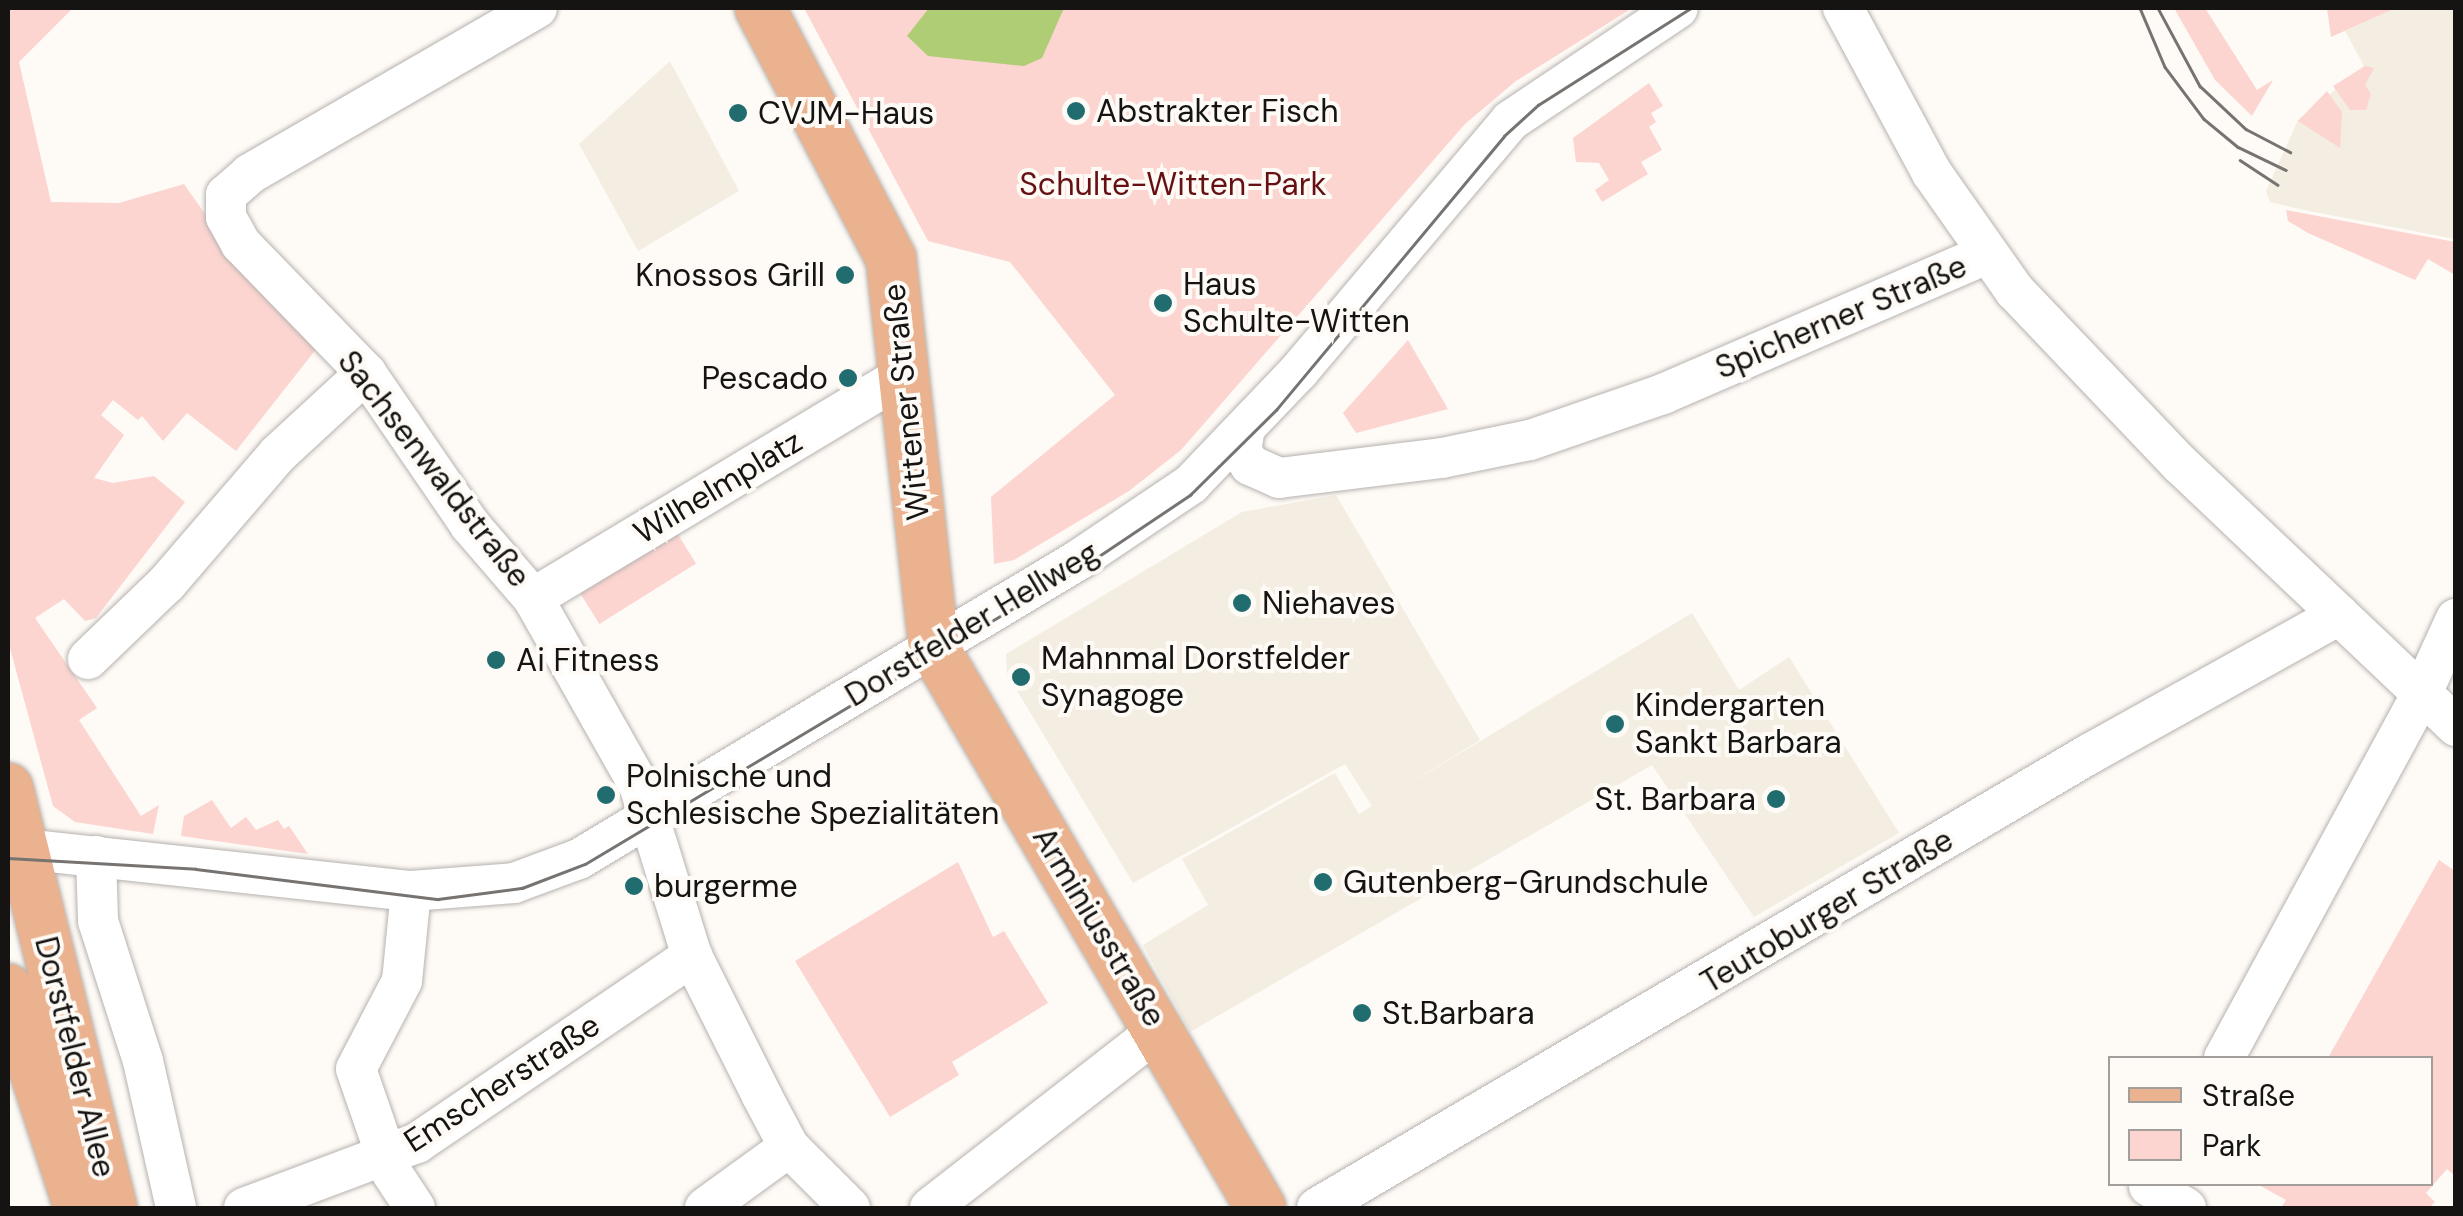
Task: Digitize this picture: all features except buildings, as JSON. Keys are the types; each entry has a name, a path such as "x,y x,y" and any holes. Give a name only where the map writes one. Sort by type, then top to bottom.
{"main road":[{"name":"Wittener Straße","path":"760,8 891,259 934,648"},
{"name":"Arminiusstraße","path":"934,648 1161,1028 1261,1208"},
{"name":"Dorstfelder Allee","path":"8,788 15,848 112,1208"},
{"name":"Dorstfelder Allee","path":"8,990 79,1208"}],"street":[{"name":"Sachsenwaldstraße","path":"538,8 290,149 226,195 226,217 241,244 366,373 470,525 533,598 639,785 692,956 789,1147 850,1208"},
{"name":"Dorstfelder Hellweg","path":"15,848 411,891 465,891 548,872 651,819 1160,508 1244,433 1510,121 1678,8"},
{"path":"1842,8 1984,255"},
{"name":"Spicherner Straße","path":"1244,433 1242,452 1250,465 1278,478 1442,458 1530,440 1726,368 1984,255 2180,464 2456,726"},
{"path":"88,659 167,582 277,455 366,373"},
{"name":"Wilhelmplatz","path":"533,598 903,376"},
{"name":"Teutoburger Straße","path":"1317,1208 2091,753 2339,615"},
{"path":"2225,1056 2421,695 2456,618"},
{"path":"96,856 98,921 144,1061 176,1208"},
{"path":"411,891 402,981 356,1069 386,1157 414,1208"},
{"name":"Emscherstraße","path":"244,1208 386,1157 499,1091 692,956"},
{"path":"930,1208 1161,1028"},
{"path":"705,1208 789,1147"},
{"path":"2145,1192 2186,1208"}],"shaded area":[{"path":"929,8 1064,8 1042,58 1024,66 928,56 907,36"},
{"path":"2396,8 2455,8 2455,239 2270,202 2266,191 2298,120 2364,66 2345,31"},
{"path":"670,61 739,191 638,251 579,144"},
{"path":"1336,495 1480,740 1396,792 1692,613 1739,690 1789,657 1899,833 1754,917 1652,765 1190,1032 1143,945 1208,905 1182,859 1335,773 1359,814 1372,806 1345,764 1133,883 1007,674 1006,654 1242,512"}],"green space":[{"path":"8,8 73,8 19,62 51,202 119,203 184,184 252,281 317,348 236,451 187,413 163,441 142,416 138,420 113,400 101,415 124,435 94,478 113,483 154,476 185,502 96,618 85,621 64,599 35,618 97,708 79,720 141,816 159,805 153,834 75,822 53,806 8,641"},
{"name":"Schulte-Witten-Park","path":"804,8 1629,10 1516,81 1465,124 1181,450 1129,491 1014,560 994,564 991,497 1115,395 1010,262 928,241"},
{"path":"2174,8 2205,8 2257,90 2273,80 2252,116 2215,80"},
{"path":"2327,8 2396,8 2331,37"},
{"path":"2365,66 2374,68 2365,85 2371,94 2366,110 2350,110 2333,86"},
{"path":"1649,83 1663,106 1651,113 1656,122 1649,127 1662,150 1641,162 1648,174 1602,202 1595,190 1609,180 1599,163 1576,162 1573,138"},
{"path":"2327,91 2342,112 2340,148 2298,121"},
{"path":"2286,210 2455,242 2455,275 2428,259 2415,280 2308,233 2288,221"},
{"path":"1408,340 1448,409 1356,433 1343,413"},
{"path":"677,533 696,564 599,624 580,593"},
{"path":"212,800 231,828 246,817 256,830 278,820 284,829 289,826 308,854 181,836 184,816"},
{"path":"2439,860 2455,871 2455,1176 2447,1169 2433,1185 2433,1056 2329,1056"},
{"path":"958,862 993,937 1004,931 1048,1003 952,1062 959,1075 890,1117 795,961"},
{"path":"2261,1186 2432,1186 2426,1193 2435,1202 2429,1208 2281,1208 2286,1200"}],"tram line":[{"path":"8,858 196,869 438,899 522,888 585,864 1084,566 1190,495 1276,410 1504,136 1538,105 1691,8"},
{"path":"2140,8 2165,67 2204,119 2238,147 2286,170"},
{"path":"2158,8 2200,86 2246,129 2290,152"},
{"path":"2240,160 2278,185"}],"place":[{"name":"Abstrakter Fisch","path":"1076,111"},
{"name":"CVJM-Haus","path":"738,113"},
{"name":"Knossos Grill","path":"845,275"},
{"name":"Haus Schulte-Witten","path":"1163,303"},
{"name":"Pescado","path":"848,378"},
{"name":"Niehaves","path":"1242,603"},
{"name":"Ai Fitness","path":"496,660"},
{"name":"Mahnmal Dorstfelder Synagoge","path":"1021,677"},
{"name":"Kindergarten Sankt Barbara","path":"1615,724"},
{"name":"Polnische und Schlesische Spezialitäten","path":"606,795"},
{"name":"St. Barbara","path":"1776,799"},
{"name":"Gutenberg-Grundschule","path":"1323,882"},
{"name":"burgerme","path":"634,886"},
{"name":"St.Barbara","path":"1362,1013"}]}
